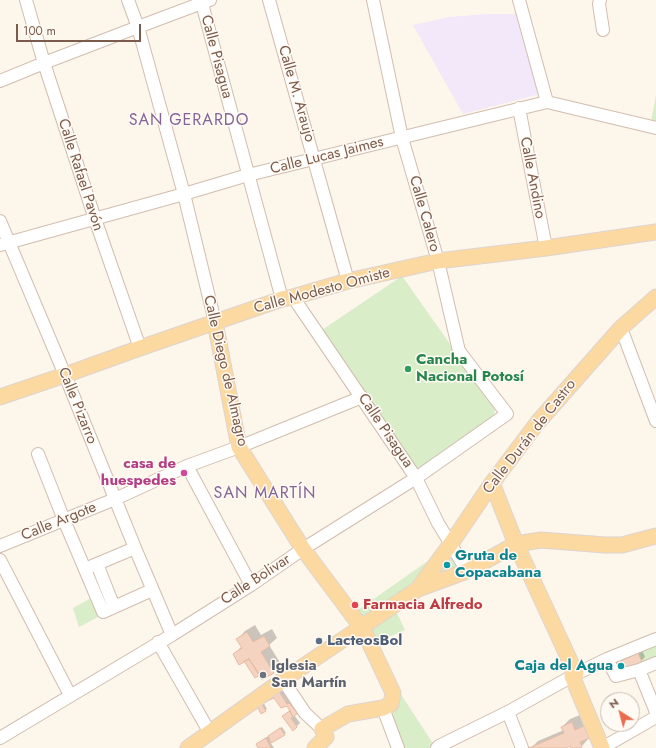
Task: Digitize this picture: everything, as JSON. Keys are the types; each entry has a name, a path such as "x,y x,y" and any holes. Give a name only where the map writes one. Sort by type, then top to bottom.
{"main road":[{"name":"Calle Modesto Omiste","path":"0,397 287,298 348,281 438,261 546,248 656,232"},
{"name":"Calle Durán de Castro","path":"418,589 492,483 538,422 621,328 656,297"},
{"name":"Calle Diego de Almagro","path":"215,322 239,446 303,549 362,627 393,693 391,704 383,708"},
{"path":"492,483 516,544 574,675 602,748"},
{"path":"188,748 283,680 418,589 467,572 516,544 541,540 622,545 655,540"},
{"path":"315,748 326,737 322,729 348,714 383,708"}],"street":[{"name":"Calle Diego de Almagro","path":"128,0 138,27 184,194 215,322"},
{"name":"Calle M. Araujo","path":"269,0 348,281"},
{"name":"Calle Calero","path":"373,0 402,138 438,261 459,351 507,414"},
{"path":"519,0 547,102"},
{"path":"600,0 599,4 603,30"},
{"name":"Calle Rafael Pavón","path":"28,1 44,63 95,219 140,348"},
{"path":"0,81 204,1"},
{"name":"Calle Pisagua","path":"204,1 248,176 287,298 362,397 416,478 438,523 467,572"},
{"name":"Calle Lucas Jaimes","path":"4,244 248,176 547,102 656,128"},
{"name":"Calle Andino","path":"519,108 546,248"},
{"name":"Calle Pizarro","path":"0,221 4,244 65,375 152,590 172,635"},
{"path":"621,328 656,421"},
{"name":"Calle Argote","path":"0,546 115,499 187,466 362,397"},
{"name":"Calle Bolivar","path":"0,738 172,635 251,585 303,549 416,478 507,414"},
{"path":"38,454 84,569 103,612 152,590"},
{"path":"187,466 251,585"},
{"path":"84,569 135,548"},
{"path":"0,560 70,695"},
{"path":"97,564 114,607"},
{"path":"439,747 508,712 574,675 656,638"},
{"path":"158,642 210,733"},
{"path":"607,659 616,676 639,670 656,663"},
{"path":"639,670 656,712"},
{"path":"283,680 305,713 322,729"},
{"path":"383,708 398,748"},
{"path":"508,712 522,748"},
{"path":"602,748 656,718"}],"shaded area":[{"path":"487,14 521,14 540,94 463,114 413,25 449,17"}],"green space":[{"path":"656,95 656,123 651,122"},
{"name":"Cancha Nacional Potosí","path":"402,276 495,408 494,417 421,468 416,468 322,330"},
{"path":"438,554 424,573 401,592 360,619 355,612"},
{"path":"450,555 459,568 433,575"},
{"path":"93,597 100,616 79,627 73,608"},
{"path":"396,611 405,630 375,643 369,630"},
{"path":"656,643 656,658 643,663 638,653"},
{"path":"400,693 434,745 429,748 403,748 392,712"}],"building":[{"path":"247,632 253,642 264,636 270,646 261,652 274,673 262,680 249,659 239,665 233,654 242,648 236,639"},
{"path":"638,653 642,662 620,672 616,663"},
{"path":"249,659 260,675 255,678 244,661"},
{"path":"277,688 287,704 289,703 298,713 293,717 287,706 281,708 274,698 265,702"},
{"path":"260,701 266,711 261,714 258,708 250,713"},
{"path":"290,711 293,717 291,718 297,727 293,731 282,716"},
{"path":"572,722 575,730 584,726 589,738 580,742 582,747 571,748 570,746 566,748 529,748 564,733 561,727"},
{"path":"280,728 285,735 271,743 268,736"},
{"path":"266,738 271,748 258,748 256,744"}],"place":[{"name":"Cancha Nacional Potosí","path":"408,369"},
{"name":"casa de huespedes","path":"184,473"},
{"name":"Gruta de Copacabana","path":"447,565"},
{"name":"Farmacia Alfredo","path":"355,605"},
{"name":"LacteosBol","path":"319,641"},
{"name":"Caja del Agua","path":"621,666"},
{"name":"Iglesia San Martín","path":"263,675"}],"district":[{"name":"SAN GERARDO","path":"189,121"},
{"name":"SAN MARTÍN","path":"265,494"}]}
